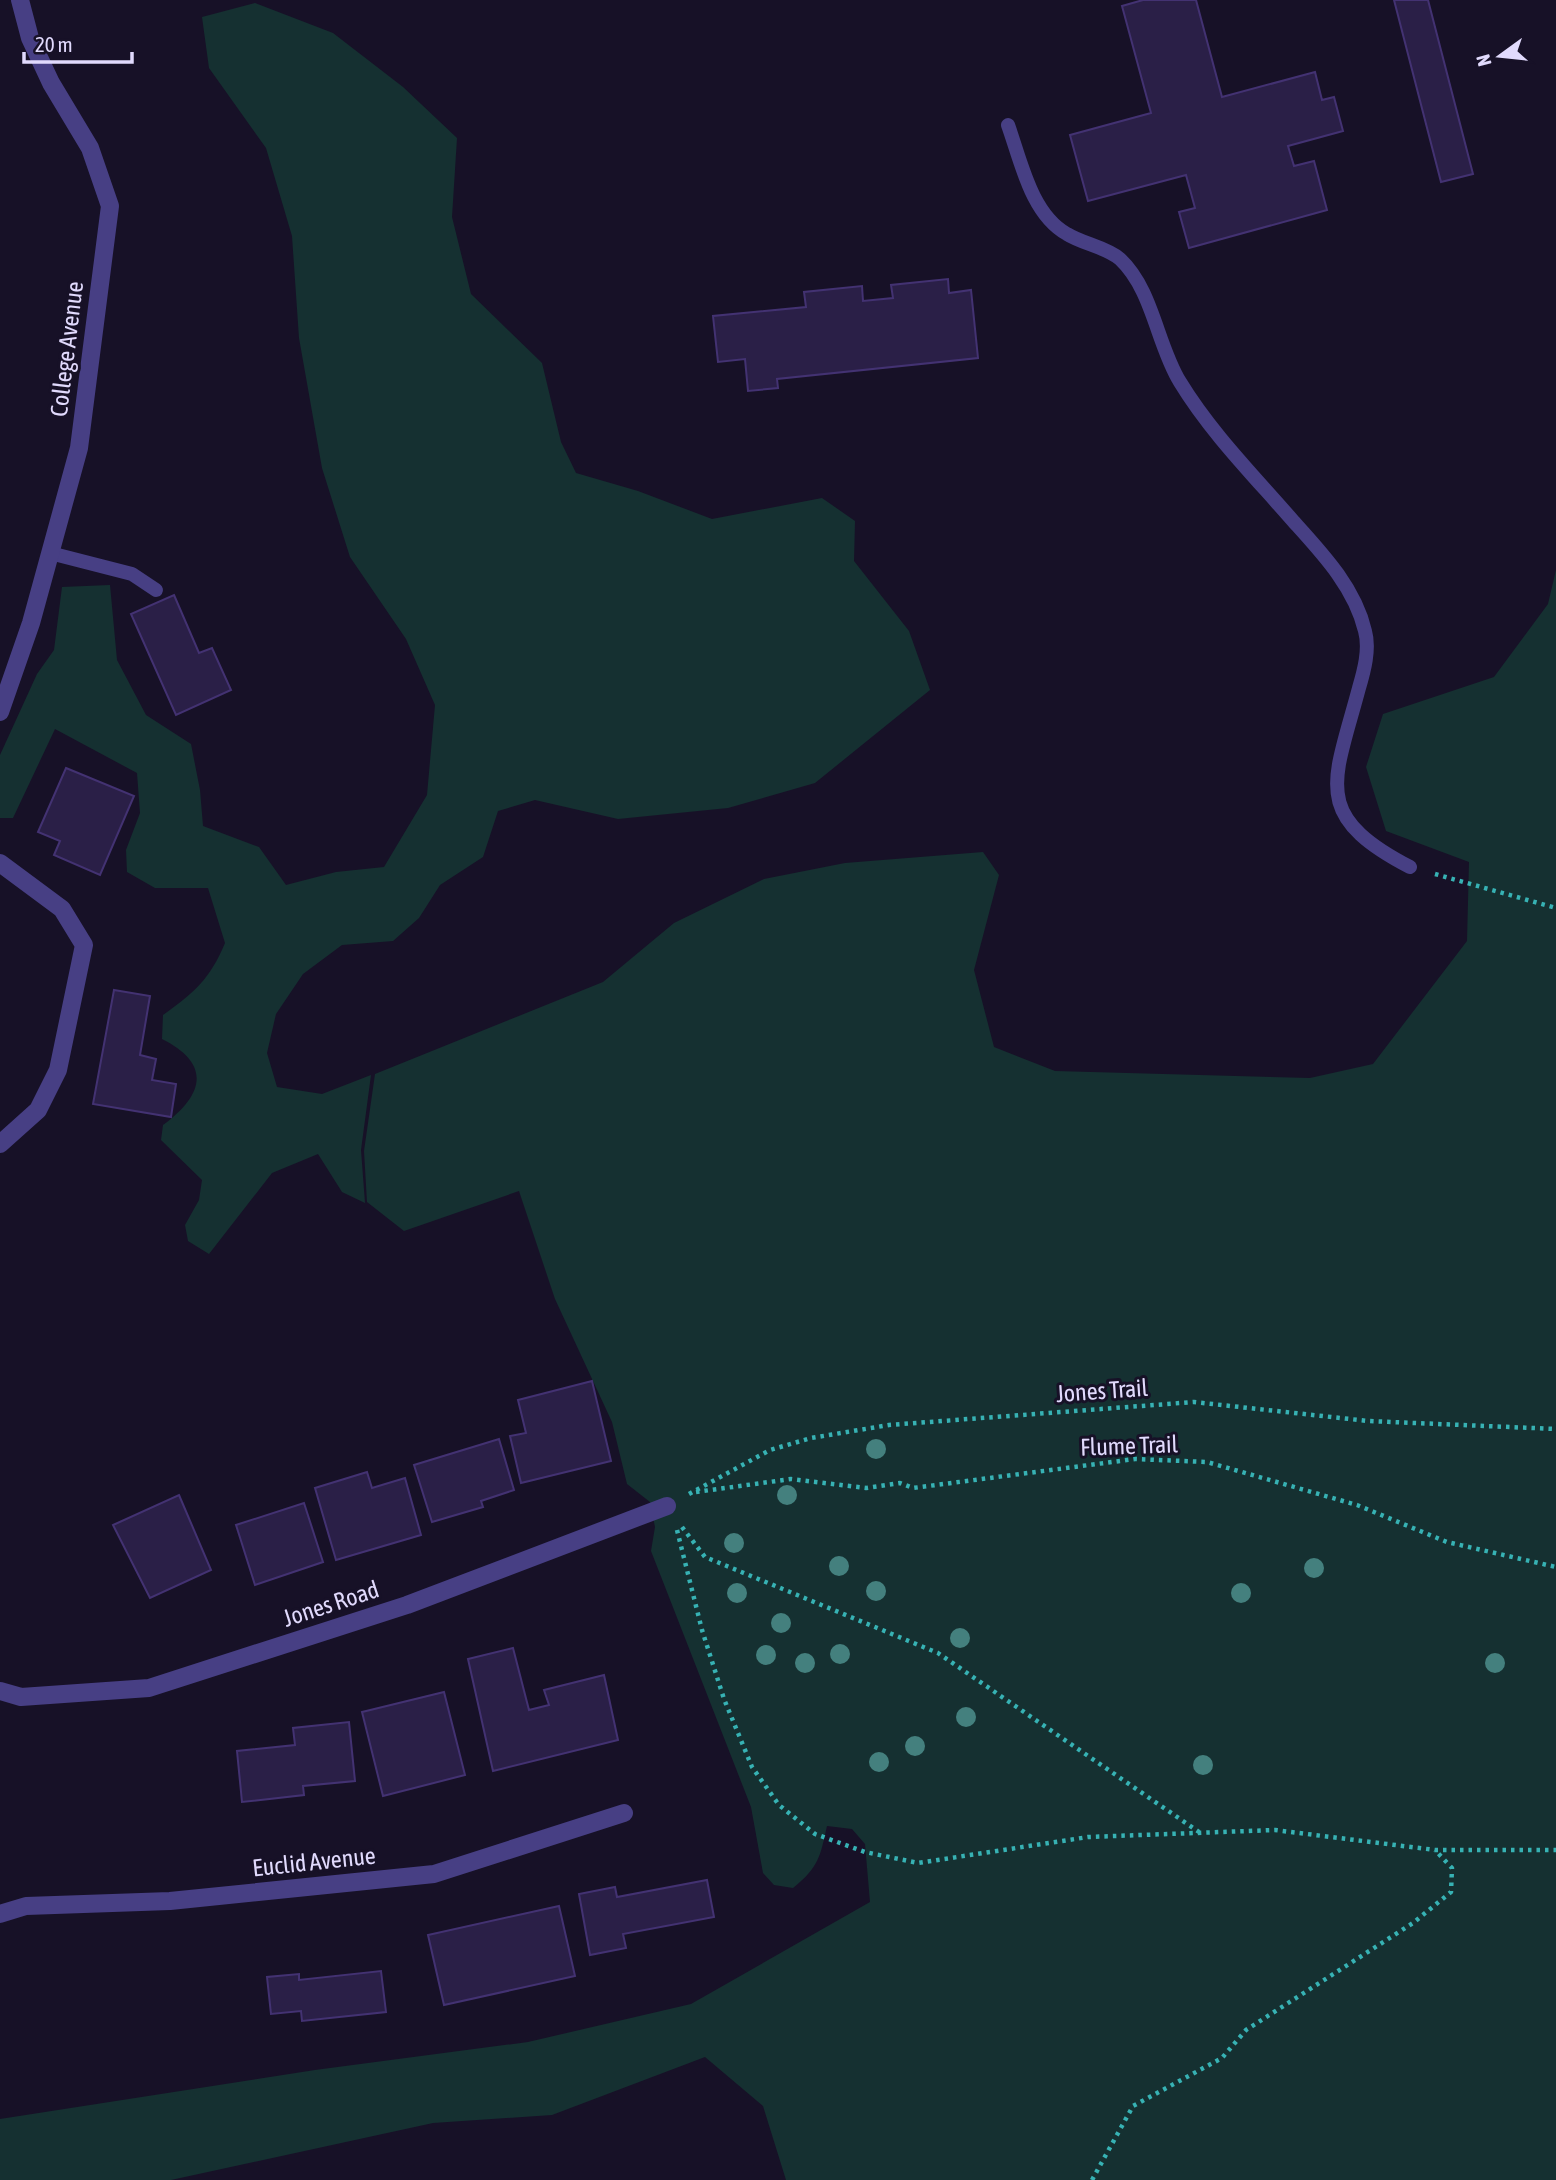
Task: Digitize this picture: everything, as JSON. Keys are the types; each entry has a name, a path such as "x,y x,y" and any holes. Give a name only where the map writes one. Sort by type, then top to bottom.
{"street":[{"name":"College Avenue","path":"0,712 31,623 79,448 110,206 90,148 51,83 30,38 20,0"},
{"path":"0,863 62,909 84,945 58,1070 38,1110 0,1144"},
{"name":"Jones Road","path":"0,1691 21,1697 149,1688 407,1605 667,1506"},
{"name":"Euclid Avenue","path":"0,1914 26,1906 170,1901 434,1874 624,1813"}],"lane":[{"path":"1008,125 1035,197 1047,218 1066,234 1119,259 1141,290 1179,382 1224,441 1320,552 1353,595 1366,635 1366,657 1337,766 1337,795 1345,817 1359,836 1410,867"},
{"path":"50,553 132,574 156,590"}],"path":[{"path":"1410,867 1556,908"},
{"name":"Jones Trail","path":"667,1506 770,1450 889,1425 1194,1402 1368,1421 1556,1429"},
{"name":"Flume Trail","path":"692,1493 791,1479 866,1488 900,1483 913,1488 1135,1459 1207,1462 1357,1505 1447,1542 1556,1567"},
{"path":"667,1506 682,1540 702,1630 720,1687 752,1767 779,1805 815,1834 865,1852 918,1863 1088,1837 1275,1830 1435,1850 1556,1850"},
{"path":"667,1506 705,1557 938,1653 1199,1832"},
{"path":"1092,2180 1133,2106 1222,2058 1246,2030 1413,1923 1451,1892 1452,1868 1435,1850"}],"green space":[{"path":"255,3 333,33 403,87 457,138 452,217 471,294 542,363 561,442 576,473 638,491 712,519 822,498 855,521 854,561 909,631 930,690 815,783 728,808 618,819 535,800 498,811 483,857 440,885 419,918 393,941 342,945 303,974 276,1014 267,1053 277,1087 322,1094 371,1075 361,1150 365,1203 342,1192 318,1154 272,1173 209,1254 188,1241 185,1225 199,1200 202,1180 161,1140 163,1125 187,1102 197,1080 189,1059 162,1039 163,1015 184,1000 207,976 225,943 208,888 155,888 127,872 126,850 140,813 137,773 55,729 13,818 0,818 0,755 37,674 54,650 62,587 110,585 117,660 146,715 191,744 200,790 203,826 259,847 286,885 336,872 384,867 427,795 435,705 406,639 350,557 322,468 299,338 292,236 266,148 209,68 202,17"},
{"path":"1556,570 1556,2180 786,2180 763,2106 705,2057 552,2115 433,2123 171,2180 0,2180 0,2119 315,2070 528,2042 691,2004 870,1902 865,1844 852,1829 827,1826 817,1861 793,1888 774,1885 763,1873 751,1807 651,1551 655,1527 650,1502 627,1484 612,1422 555,1299 519,1191 404,1231 367,1202 364,1151 375,1074 603,982 674,923 764,879 845,863 983,852 999,875 974,970 994,1047 1055,1071 1310,1078 1373,1064 1467,941 1469,862 1386,831 1366,767 1383,714 1494,677 1548,604"}],"building":[{"path":"1143,0 1196,0 1222,97 1315,72 1322,100 1334,97 1343,131 1288,146 1294,166 1314,161 1327,210 1189,248 1179,212 1195,208 1186,175 1088,201 1070,135 1151,113 1122,6"},
{"path":"1394,0 1428,0 1473,174 1441,182"},
{"path":"948,279 949,293 971,290 978,358 777,379 778,388 748,391 745,359 718,362 713,316 806,307 804,292 862,286 863,301 893,298 891,285"},
{"path":"174,595 199,653 212,648 231,690 176,715 131,614"},
{"path":"66,768 134,796 100,875 54,855 60,841 38,832"},
{"path":"114,990 150,996 140,1055 156,1059 152,1080 176,1084 171,1117 93,1104"},
{"path":"592,1381 611,1461 521,1483 510,1436 526,1433 518,1400"},
{"path":"499,1439 514,1490 481,1501 483,1507 432,1522 414,1465"},
{"path":"367,1472 372,1488 405,1478 421,1535 336,1560 315,1488"},
{"path":"179,1495 211,1570 150,1598 113,1525"},
{"path":"304,1503 323,1562 255,1585 236,1525"},
{"path":"513,1648 529,1710 549,1705 544,1690 604,1675 618,1740 493,1771 468,1659"},
{"path":"444,1692 465,1775 383,1796 362,1712"},
{"path":"349,1722 355,1781 303,1786 304,1795 242,1802 237,1751 295,1745 293,1728"},
{"path":"707,1880 714,1917 623,1934 626,1948 590,1955 579,1894 615,1887 617,1897"},
{"path":"559,1906 575,1976 444,2005 428,1935"},
{"path":"381,1971 386,2012 302,2021 301,2011 271,2014 267,1977 299,1974 299,1980"}]}
